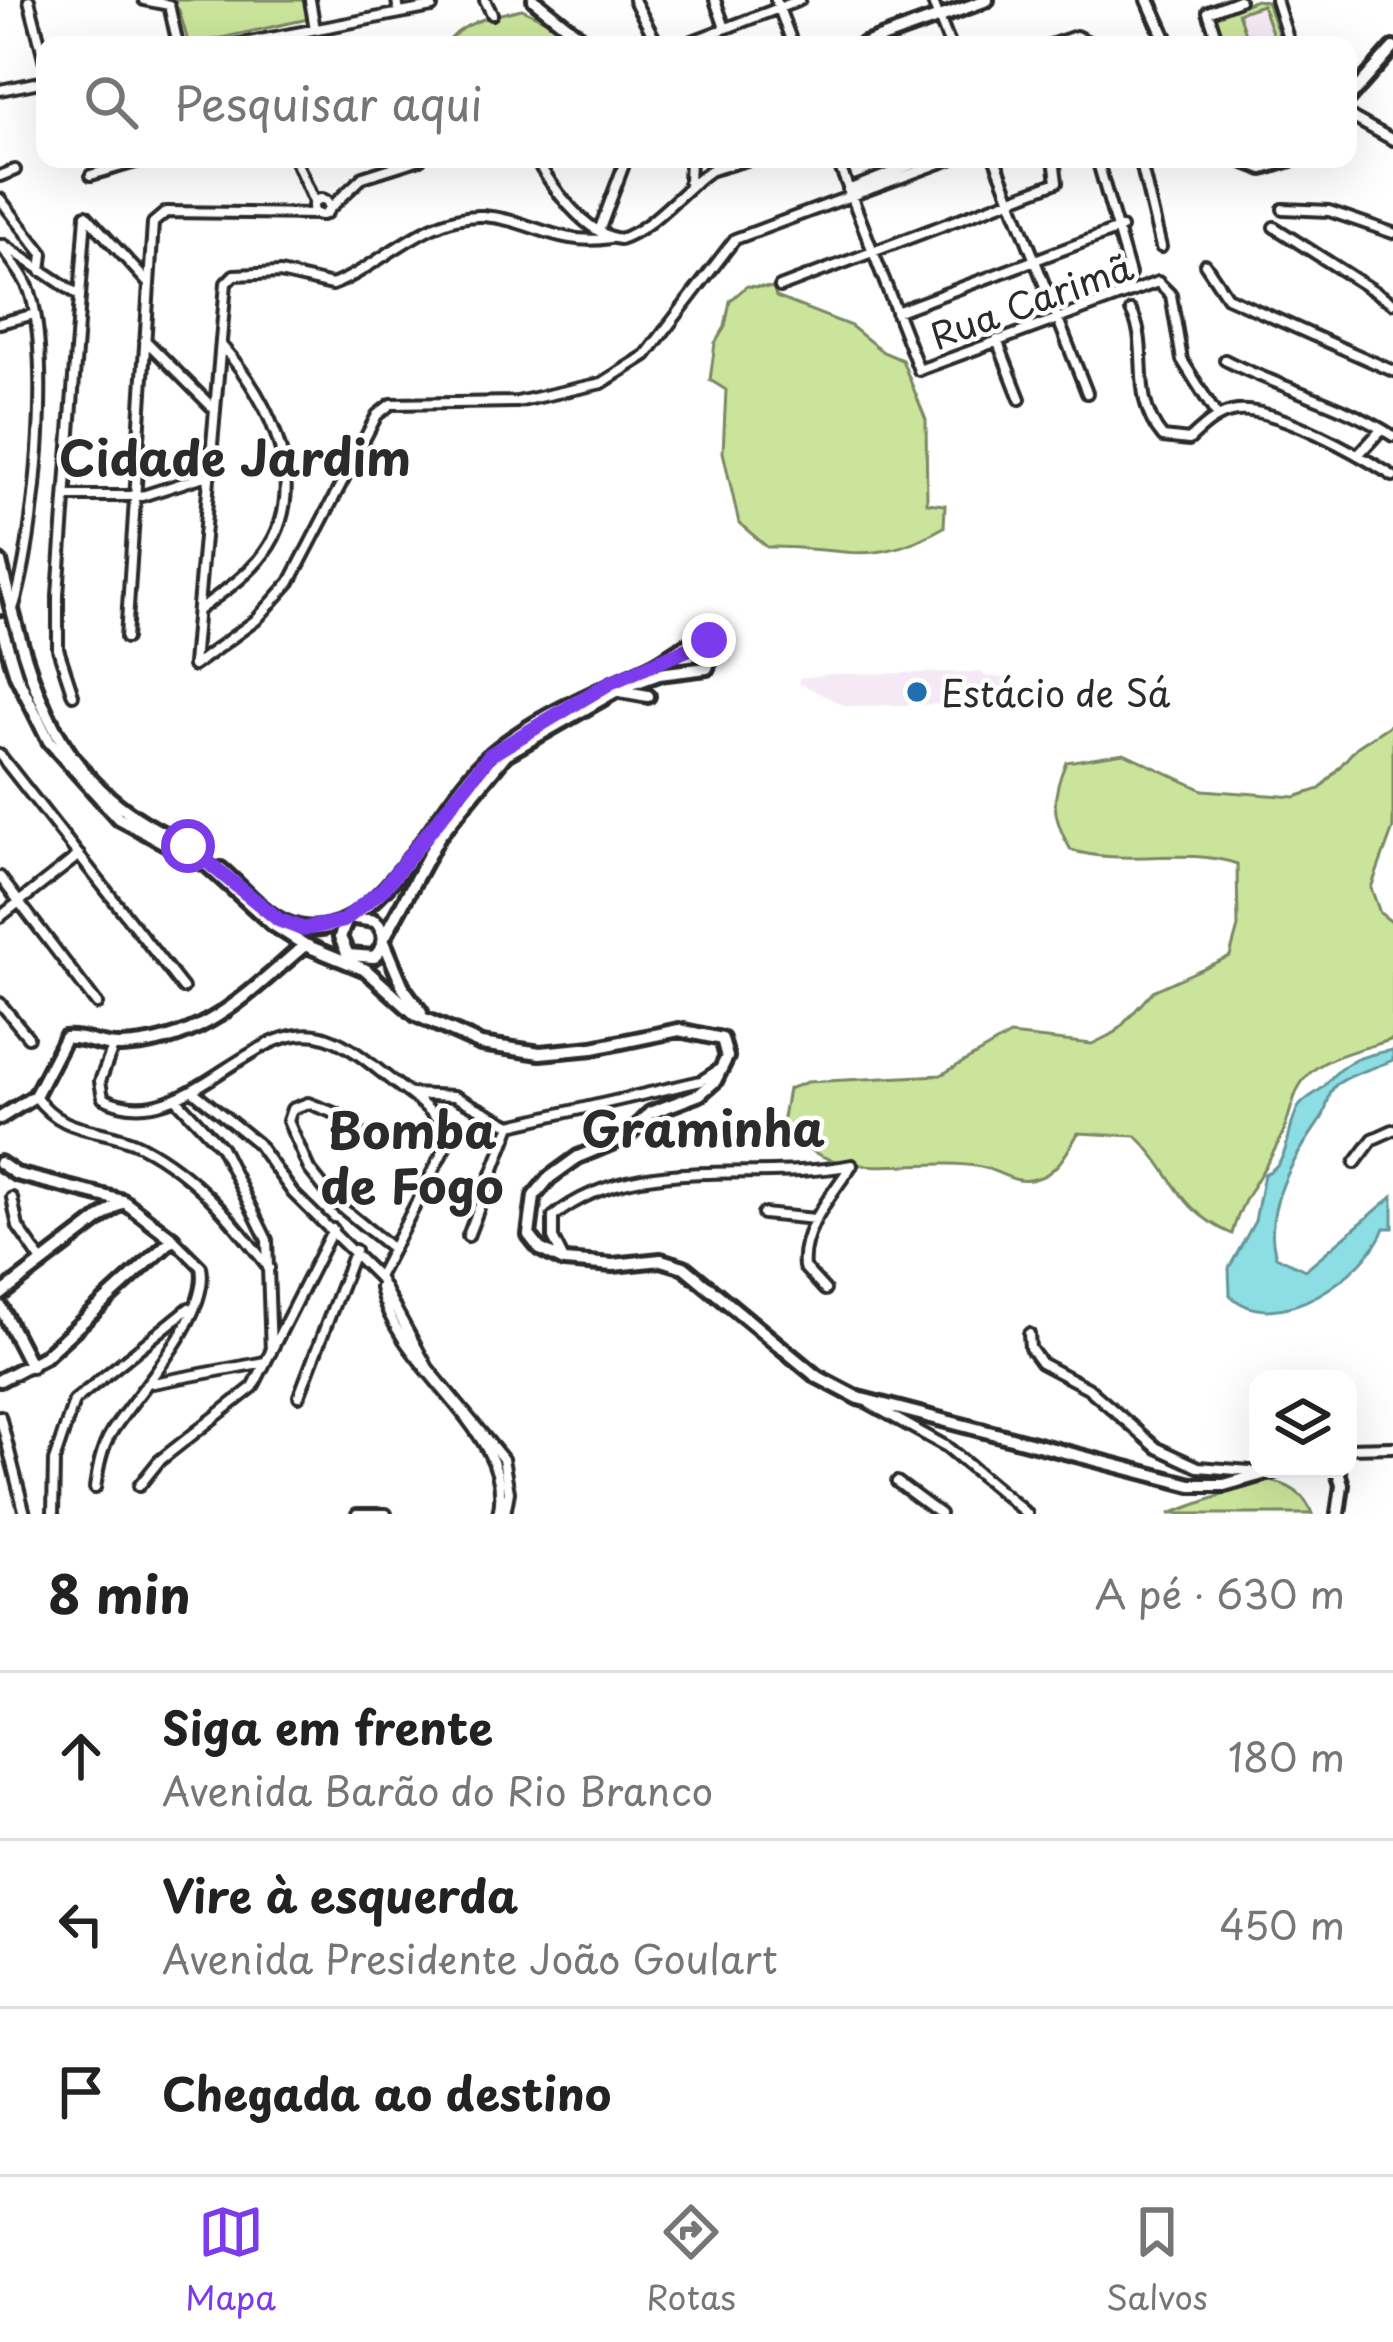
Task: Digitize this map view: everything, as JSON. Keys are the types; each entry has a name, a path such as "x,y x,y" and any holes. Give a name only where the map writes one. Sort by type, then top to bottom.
{"street":[{"path":"29,0 38,36"},
{"path":"144,0 169,5 176,36"},
{"path":"310,0 316,29"},
{"path":"397,0 399,14"},
{"path":"485,0 492,14"},
{"path":"534,0 579,36"},
{"path":"634,0 653,36"},
{"path":"715,0 725,28"},
{"path":"705,36 778,4 800,0"},
{"path":"932,0 946,36"},
{"path":"886,36 987,0"},
{"path":"1148,0 1164,36"},
{"path":"1216,36 1208,12 1239,0"},
{"path":"1276,0 1287,36"},
{"path":"778,4 790,36"},
{"path":"286,36 432,7"},
{"path":"1357,89 1393,48"},
{"path":"0,90 36,83"},
{"path":"1357,120 1393,140"},
{"path":"91,175 115,168"},
{"path":"300,168 320,207"},
{"path":"126,638 148,283 157,216 298,212 341,198 364,178 393,168"},
{"path":"541,168 561,196 610,238"},
{"path":"599,231 623,168"},
{"path":"689,184 690,168"},
{"path":"714,168 635,234 563,241 486,216 471,217 386,252 332,284 280,273 234,275 226,283 193,666 256,620 281,593 323,526 377,415 391,404 517,402 602,383 646,355 668,332 735,239 906,168"},
{"path":"710,170 717,168"},
{"path":"840,168 896,312 1121,228"},
{"path":"848,194 925,168"},
{"path":"999,168 1087,393"},
{"path":"780,286 1057,182 1055,168"},
{"path":"1100,168 1121,228 1130,274"},
{"path":"1142,168 1161,248"},
{"path":"0,176 15,170"},
{"path":"0,199 43,254 41,271"},
{"path":"1283,209 1329,211 1393,233"},
{"path":"73,695 58,649 77,294 86,215 148,283"},
{"path":"1274,227 1393,303"},
{"path":"0,243 77,294"},
{"path":"0,243 29,289 35,314 35,451 26,569 13,611"},
{"path":"1204,264 1227,296 1393,371"},
{"name":"Rua Carimã","path":"896,312 920,372 1132,288 1162,284 1171,295 1182,360 1217,416"},
{"path":"1131,310 1150,422 1175,442 1189,440 1217,416 1259,412 1358,455 1393,476"},
{"path":"0,323 35,314"},
{"path":"144,340 217,411"},
{"path":"997,340 1020,399"},
{"path":"198,610 261,557 277,531 284,494 281,449 266,404 220,344"},
{"path":"1225,359 1393,436"},
{"path":"1358,455 1383,429"},
{"path":"67,496 134,497 212,474"},
{"path":"26,569 1,570 38,701 76,764 124,813 211,860 279,920 303,929 333,925 358,914 375,921 399,978 432,1022"},
{"path":"0,623 16,675 57,755 118,818 195,857 272,924 305,945 349,959 401,1004 432,1022 482,1044 540,1053 593,1048 679,1030 705,1033 726,1044 723,1067 700,1094 650,1113 626,1137 549,1178 534,1196 529,1235 540,1249 564,1261 672,1262 816,1376 947,1447 1027,1514"},
{"path":"349,959 341,944 358,914 490,755 611,682 651,672 707,668 717,648 712,641 700,640 651,672 506,754 439,836 374,957 349,959"},
{"path":"0,673 11,660"},
{"path":"0,673 16,675"},
{"path":"606,697 624,691 648,696"},
{"path":"0,755 183,988"},
{"path":"0,917 79,855"},
{"path":"0,877 98,1004"},
{"path":"303,929 358,914 399,910"},
{"path":"399,910 399,978"},
{"path":"0,1118 35,1096 65,1038 112,1047 179,1040 305,945"},
{"path":"0,1003 28,1037"},
{"path":"112,1047 100,1081 103,1098 114,1104 177,1100 270,1046 307,1035 328,1038 360,1056 409,1094 445,1126 450,1138 389,1246 378,1279"},
{"path":"409,1094 454,1096 512,1125 701,1081 723,1067"},
{"path":"194,1092 257,1143 293,1193 355,1250 378,1279 428,1368 502,1459 508,1492 501,1514"},
{"path":"35,1096 58,1122 136,1143 184,1173 225,1211 269,1268"},
{"path":"177,1100 220,1147 267,1240 269,1358"},
{"path":"362,1135 337,1114 308,1103 292,1109 288,1121 309,1169 336,1203 389,1246"},
{"path":"468,1236 512,1125"},
{"path":"1355,1163 1373,1139 1393,1130"},
{"path":"0,1163 16,1174 123,1201 201,1267 202,1288 153,1383 112,1432 95,1488"},
{"path":"564,1261 550,1228 561,1211 593,1190 676,1173 769,1176 852,1165 816,1219 802,1263 825,1291"},
{"path":"12,1198 18,1227 43,1263"},
{"path":"0,1295 123,1201"},
{"path":"763,1214 816,1219"},
{"path":"140,1486 159,1461 246,1394 333,1229"},
{"path":"0,1380 31,1366 172,1239"},
{"path":"298,1396 355,1250"},
{"path":"0,1306 31,1366"},
{"path":"52,1514 54,1461 74,1400 190,1307"},
{"path":"1029,1334 1030,1348 1041,1363 1088,1388 1157,1448 1198,1467 1249,1470"},
{"path":"153,1383 269,1358"},
{"path":"858,1398 1167,1481 1208,1486 1249,1477"},
{"path":"0,1416 25,1514"},
{"path":"1357,1448 1393,1448"},
{"path":"1338,1514 1340,1478"},
{"path":"897,1482 940,1514"},
{"path":"357,1514 386,1514"}],"shaded area":[{"path":"1256,0 1267,2 1279,36 1219,36 1215,14"},
{"name":"Estácio de Sá","path":"983,672 984,676 1016,679 1021,703 846,706 799,683 799,678 833,674"}],"green space":[{"path":"170,0 304,0 308,19 230,36 186,36 179,10"},
{"path":"1256,0 1267,2 1279,36 1273,36 1262,5 1238,13 1246,36 1217,36 1212,17"},
{"path":"522,9 571,36 454,36 490,17"},
{"path":"747,286 774,288 776,297 851,326 883,352 902,360 926,420 927,503 945,505 944,527 896,548 857,553 767,547 739,523 723,452 726,390 710,380 715,343 725,327 730,301"},
{"path":"1393,723 1393,828 1371,888 1380,913 1393,923 1393,1039 1330,1060 1306,1077 1232,1234 1198,1213 1136,1136 1078,1133 1050,1172 1020,1180 955,1164 848,1163 823,1157 801,1144 782,1123 788,1089 807,1082 941,1075 1010,1035 1092,1044 1116,1032 1153,991 1230,956 1238,927 1237,864 1071,850 1055,807 1066,762 1124,753 1203,790 1295,797 1320,789 1357,747"},
{"path":"1264,1480 1294,1490 1312,1514 1169,1514"}],"water":[{"path":"1393,1050 1393,1060 1334,1087 1322,1118 1284,1183 1273,1238 1276,1256 1305,1270 1393,1196 1393,1228 1384,1228 1360,1264 1318,1295 1271,1310 1249,1307 1230,1295 1229,1268 1255,1221 1264,1174 1279,1163 1298,1108 1347,1064"}],"place":[{"name":"Estácio de Sá","path":"917,692"}],"district":[{"name":"Cidade Jardim","path":"235,456"},
{"name":"Graminha","path":"703,1127"},
{"name":"Bomba de Fogo","path":"412,1156"}],"route":[{"path":"188,846 211,860 279,920 303,929 343,921 384,888 490,755 611,682 651,667 688,644 709,640"}]}
